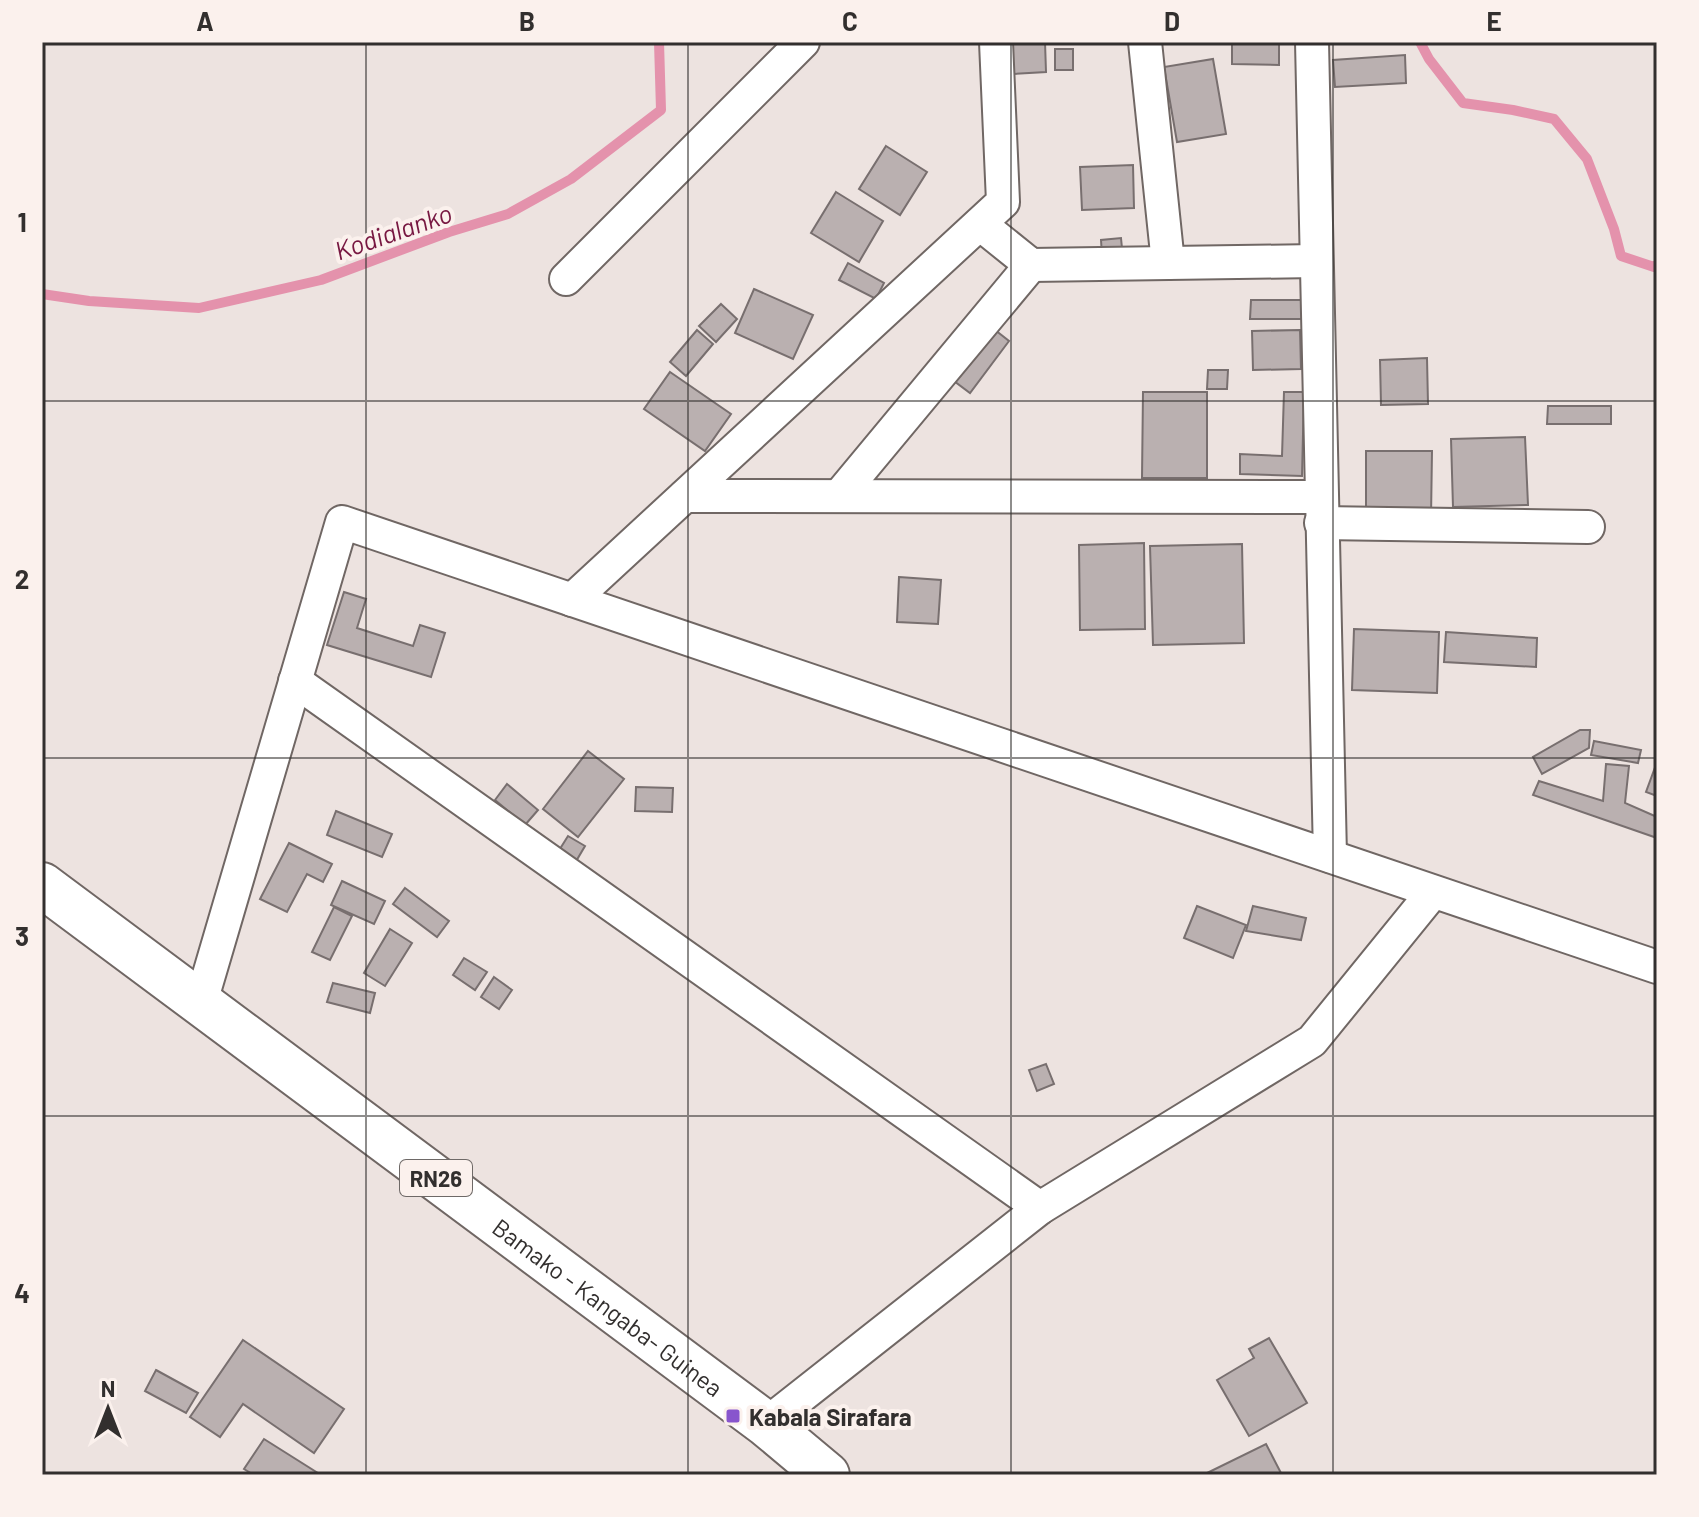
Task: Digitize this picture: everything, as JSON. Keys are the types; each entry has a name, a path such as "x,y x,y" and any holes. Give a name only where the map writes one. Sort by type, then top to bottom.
{"main road":[{"name":"Bamako - Kangaba- Guinea","path":"42,885 766,1424 827,1475"}],"street":[{"path":"566,279 803,42"},
{"path":"572,600 1003,202 996,42"},
{"path":"1145,42 1168,263"},
{"path":"1312,42 1330,856"},
{"path":"980,224 1031,265 1316,261"},
{"path":"839,496 1031,265"},
{"path":"685,496 839,496 1321,510 1588,527"},
{"path":"201,1002 342,522 1657,967"},
{"path":"295,681 1040,1208"},
{"path":"766,1424 1040,1208 1312,1041 1433,892"}],"building":[{"path":"1011,42 1045,42 1046,72 1013,74"},
{"path":"1232,42 1279,42 1279,65 1232,64"},
{"path":"1055,49 1073,49 1073,70 1055,70"},
{"path":"1405,55 1406,83 1335,87 1333,60"},
{"path":"1213,59 1226,134 1177,142 1164,67"},
{"path":"886,146 927,172 900,215 859,189"},
{"path":"1133,165 1134,208 1082,210 1080,167"},
{"path":"836,192 883,221 859,262 811,233"},
{"path":"1121,238 1124,269 1103,271 1101,240"},
{"path":"848,263 884,283 876,299 839,280"},
{"path":"754,289 813,315 793,359 735,333"},
{"path":"1251,300 1307,300 1307,319 1250,319"},
{"path":"721,304 737,319 716,342 699,326"},
{"path":"990,326 1009,341 970,393 950,378"},
{"path":"697,330 713,344 686,376 670,362"},
{"path":"1300,330 1301,369 1253,370 1252,331"},
{"path":"1427,358 1428,404 1381,405 1380,360"},
{"path":"1208,370 1228,370 1227,389 1207,389"},
{"path":"670,372 731,414 705,451 644,409"},
{"path":"1143,392 1207,392 1207,478 1142,478"},
{"path":"1284,392 1304,392 1302,476 1240,474 1240,454 1282,456"},
{"path":"1548,406 1611,406 1611,424 1547,424"},
{"path":"1525,437 1528,505 1453,507 1451,439"},
{"path":"1366,451 1432,451 1431,518 1366,517"},
{"path":"1144,543 1145,629 1080,630 1079,545"},
{"path":"1242,544 1244,643 1153,645 1150,546"},
{"path":"899,577 941,580 938,624 897,622"},
{"path":"344,592 366,599 357,628 413,646 420,625 445,633 431,677 327,645"},
{"path":"1354,629 1439,632 1437,693 1352,690"},
{"path":"1446,632 1537,638 1536,667 1444,662"},
{"path":"1580,730 1590,730 1589,748 1542,774 1533,757"},
{"path":"1594,741 1641,750 1638,763 1591,755"},
{"path":"588,751 624,779 578,837 543,809"},
{"path":"1657,762 1657,796 1646,792"},
{"path":"1606,764 1629,766 1625,803 1657,817 1657,838 1533,795 1539,781 1603,801"},
{"path":"507,784 538,810 525,825 495,800"},
{"path":"636,787 673,788 672,812 635,811"},
{"path":"336,811 392,834 382,857 327,835"},
{"path":"568,836 585,846 575,863 558,852"},
{"path":"289,843 332,864 323,882 307,874 287,912 260,899"},
{"path":"342,881 385,901 374,924 331,905"},
{"path":"405,888 449,921 437,937 393,904"},
{"path":"1197,906 1246,925 1233,958 1184,938"},
{"path":"1253,906 1306,918 1301,940 1246,931"},
{"path":"334,907 352,916 330,960 312,952"},
{"path":"390,929 412,943 385,986 364,973"},
{"path":"464,958 487,972 475,990 453,975"},
{"path":"494,977 512,990 499,1009 481,997"},
{"path":"333,983 375,993 370,1013 327,1002"},
{"path":"1046,1064 1054,1084 1037,1091 1029,1070"},
{"path":"1269,1338 1307,1403 1249,1436 1217,1380 1254,1358 1249,1349"},
{"path":"243,1340 344,1409 314,1453 243,1404 220,1437 190,1417"},
{"path":"156,1370 198,1393 186,1413 145,1391"},
{"path":"264,1439 321,1475 254,1475 244,1469"},
{"path":"1266,1444 1282,1475 1203,1475"}],"waterway":[{"name":"Kodialanko","path":"42,294 89,301 199,308 321,280 449,232 508,214 571,179 661,110 659,42"},
{"name":"Kodialanko","path":"1420,42 1429,59 1463,103 1554,119 1587,159 1621,256 1654,267 1657,265"}],"place":[{"name":"Kabala Sirafara","path":"733,1416"}]}
